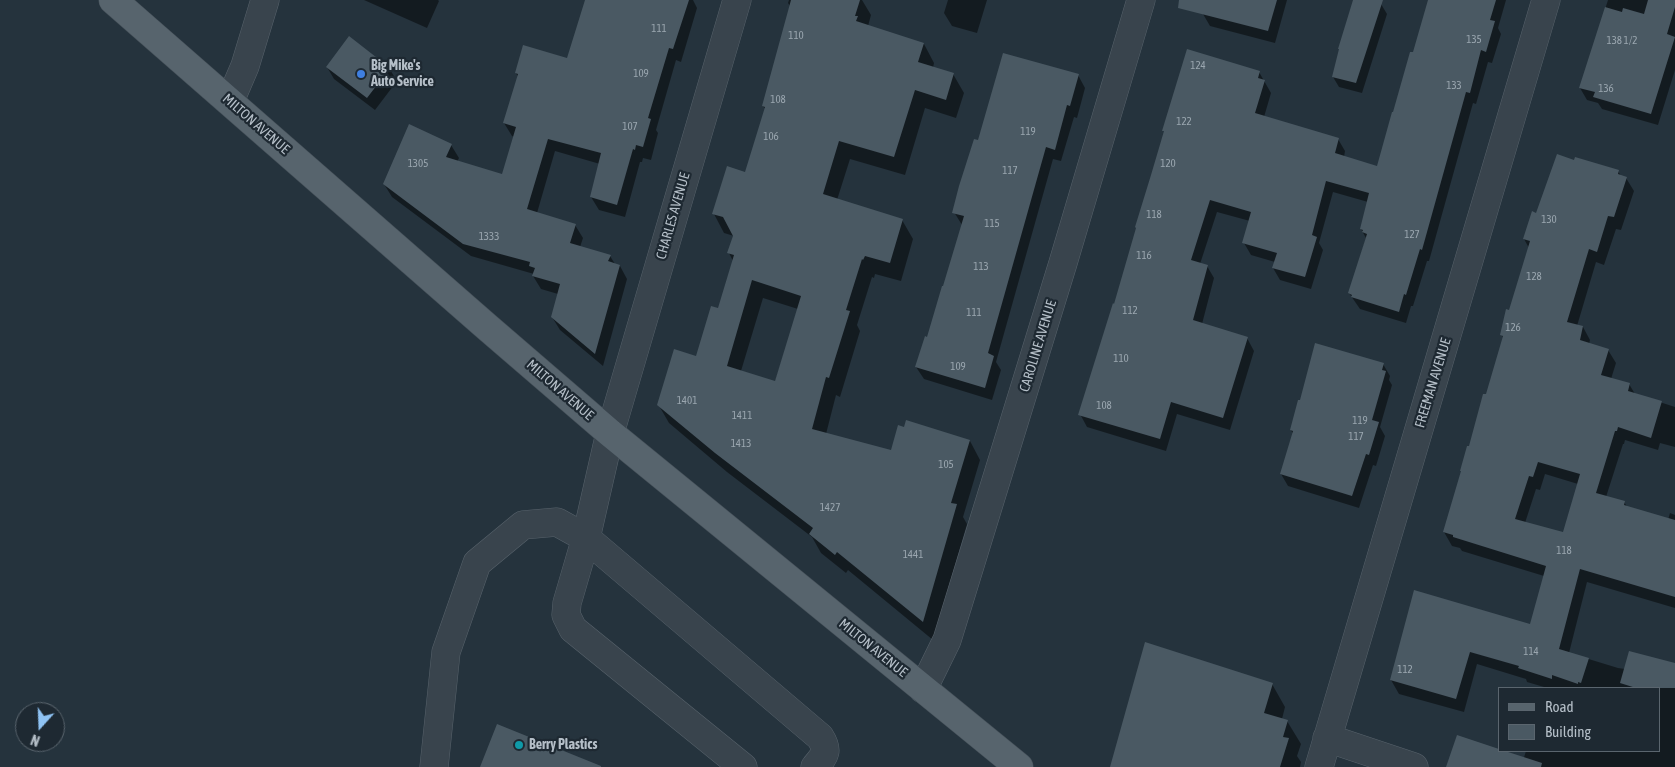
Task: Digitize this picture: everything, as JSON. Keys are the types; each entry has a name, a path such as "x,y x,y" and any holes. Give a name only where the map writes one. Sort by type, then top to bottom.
{"main road":[{"name":"MILTON AVENUE","path":"113,0 610,432 1019,767"}],"street":[{"path":"230,101 245,66 265,0"},
{"name":"CHARLES AVENUE","path":"737,0 610,432 586,538 567,603 566,615 573,629 743,767"},
{"name":"CAROLINE AVENUE","path":"923,689 950,631 1066,254 1141,0"},
{"name":"FREEMAN AVENUE","path":"1319,767 1546,0"},
{"path":"434,767 446,652 477,563 523,525 557,522 586,538 820,737 826,752 815,767"},
{"path":"1327,738 1414,767"}],"building":[{"path":"585,0 689,0 673,49 669,48 648,118 651,119 643,147 636,145 635,150 633,149 617,205 590,197 601,153 548,139 527,209 576,224 570,243 611,255 608,261 620,265 595,354 551,317 560,284 532,276 535,268 529,266 530,262 463,244 383,184 409,124 452,144 446,157 502,174 516,127 503,123 518,74 515,73 523,45 567,58"},
{"path":"791,0 860,0 855,16 858,16 856,21 924,43 918,62 954,73 946,100 915,90 894,157 839,141 823,194 903,219 890,263 865,256 862,259 846,310 850,311 829,378 826,377 812,429 891,450 898,425 904,427 906,420 970,440 951,503 957,504 923,622 837,552 835,555 809,534 813,528 715,453 657,405 674,349 696,356 711,306 718,308 734,255 727,253 733,236 723,217 712,214 727,166 745,172 765,107 762,106","holes":["752,280 801,296 775,381 727,366"]},
{"path":"1179,0 1277,0 1268,31 1178,8"},
{"path":"1353,0 1383,0 1356,83 1332,77 1338,49"},
{"path":"1428,0 1496,0 1490,20 1495,21 1486,52 1481,50 1470,93 1466,92 1422,250 1420,249 1399,312 1351,297 1352,295 1348,293 1367,234 1360,229 1369,193 1326,181 1312,235 1317,237 1305,277 1272,268 1277,253 1242,243 1251,212 1210,200 1191,260 1208,265 1193,320 1248,337 1223,418 1171,402 1160,439 1078,415 1114,304 1187,49 1260,71 1258,78 1265,80 1255,113 1339,138 1335,153 1377,166 1410,52 1413,52"},
{"path":"1648,0 1675,0 1675,7 1667,34 1675,37 1651,114 1593,97 1595,92 1579,88 1605,7 1622,12 1623,8 1644,14"},
{"path":"349,36 390,68 367,98 326,67"},
{"path":"1003,53 1079,74 1070,106 1067,105 1055,150 1046,147 988,353 994,356 985,388 915,367 925,336 927,337 964,216 952,213 959,186 974,139 978,140"},
{"path":"1557,154 1574,160 1575,157 1619,170 1618,174 1627,177 1614,217 1608,216 1597,252 1589,249 1567,322 1583,326 1580,340 1609,349 1601,375 1630,383 1628,391 1662,401 1651,438 1618,427 1617,431 1615,431 1596,493 1625,501 1624,505 1675,520 1675,597 1580,569 1559,649 1589,658 1581,683 1578,682 1578,684 1552,675 1552,679 1518,668 1519,666 1470,652 1456,699 1390,680 1414,590 1530,624 1546,566 1453,537 1453,535 1443,532 1467,446 1469,446 1483,394 1486,394 1503,336 1500,335 1506,309 1509,310 1530,241 1523,239 1532,211 1536,213","holes":["1538,462 1580,474 1563,532 1515,519 1529,476 1533,477"]},
{"path":"1315,343 1384,363 1382,370 1386,371 1372,420 1379,422 1369,455 1366,454 1352,496 1280,474 1293,431 1290,430 1298,400 1300,400"},
{"path":"1145,642 1273,683 1264,713 1288,720 1283,737 1289,738 1280,767 1110,767"},
{"path":"1629,651 1675,663 1675,688 1633,687 1620,683"},
{"name":"Berry Plastics","path":"497,724 601,766 601,767 480,767"},
{"path":"1457,735 1498,749 1498,752 1508,752 1542,763 1541,767 1446,767"}],"place":[{"name":"Big Mike's Auto Service","path":"361,74"},
{"name":"Berry Plastics","path":"519,745"}]}
